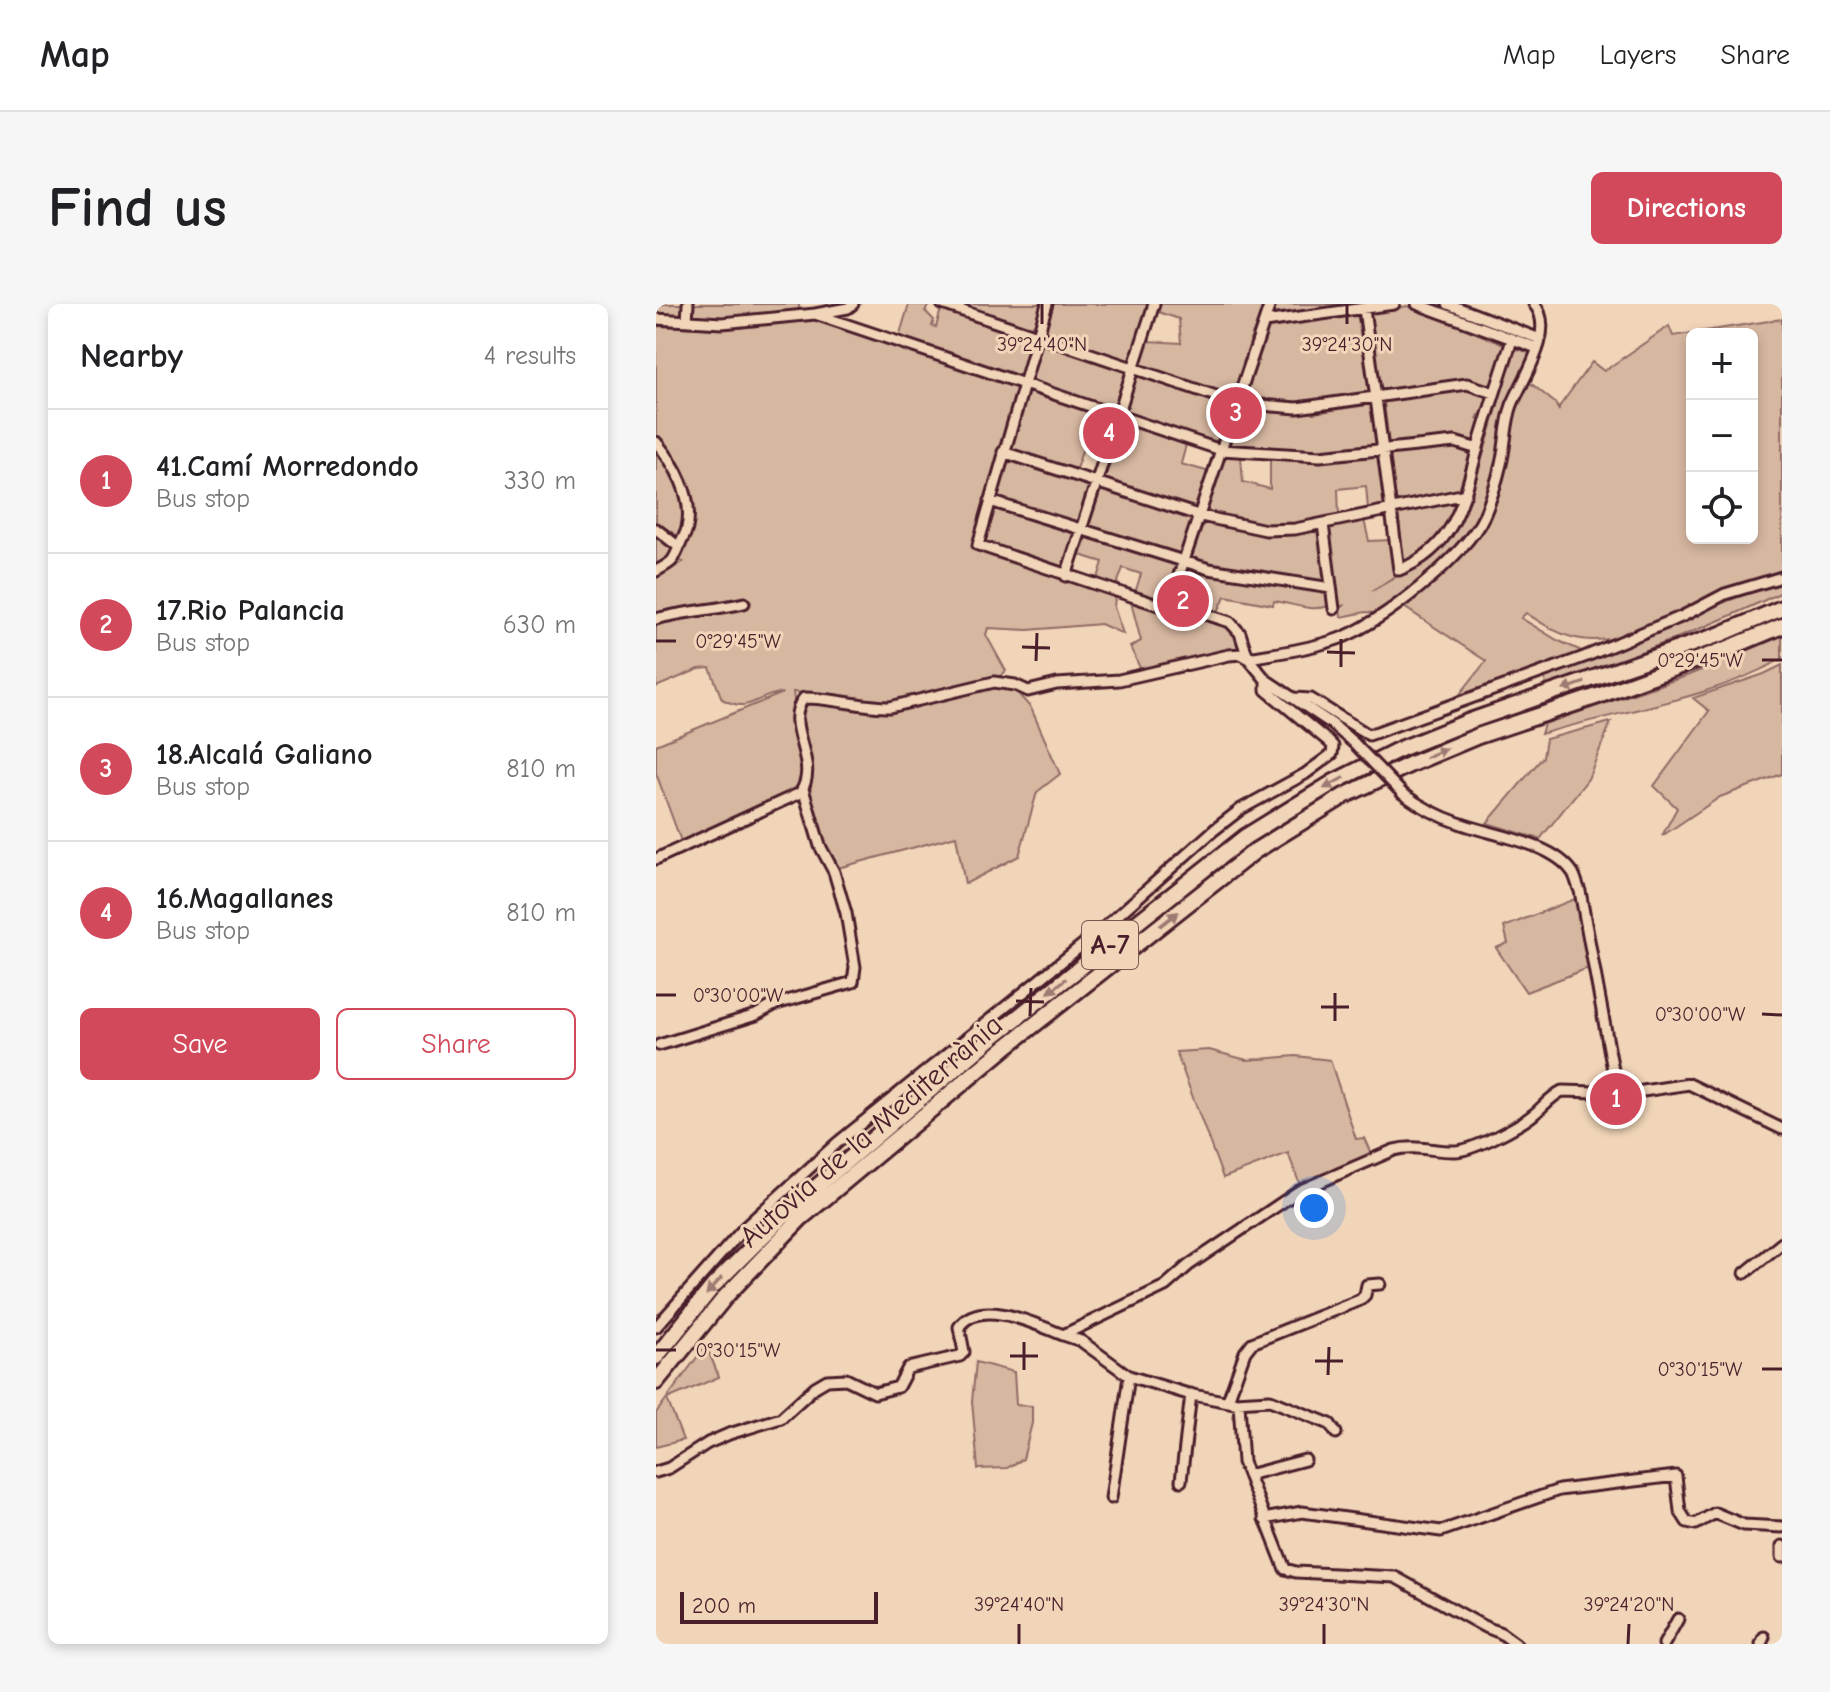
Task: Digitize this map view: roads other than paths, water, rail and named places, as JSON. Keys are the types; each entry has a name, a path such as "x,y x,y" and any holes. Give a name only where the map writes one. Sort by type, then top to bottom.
{"highway":[{"name":"Autovia de la Mediterrània","path":"656,1357 714,1285 809,1192 994,1036 1245,837 1334,782 1398,750 1470,721 1721,634 1782,608"},
{"name":"Autovia de la Mediterrània","path":"656,1382 726,1296 801,1218 1006,1047 1255,851 1344,796 1411,764 1478,736 1598,696 1782,626"}],"street":[{"path":"687,321 688,304"},
{"path":"656,319 722,323 815,314 848,308 853,304"},
{"path":"942,304 1237,403 1297,408 1467,384 1494,393"},
{"path":"1047,304 978,545 1168,608 1187,608 1230,622 1240,633 1248,658"},
{"path":"1066,576 1154,304"},
{"path":"1168,608 1270,304"},
{"path":"1264,322 1394,304"},
{"path":"1417,304 1512,340 1539,344"},
{"path":"1448,304 1539,344"},
{"path":"1248,658 1346,636 1397,603 1461,550 1473,536 1484,515 1502,463 1512,406 1539,344 1543,319 1534,304"},
{"path":"1364,309 1399,570 1426,556 1444,538 1463,507 1512,340"},
{"path":"815,314 1221,450 1320,456 1455,442 1478,449"},
{"path":"656,442 675,470 686,494 688,526 676,559 656,571"},
{"path":"1003,452 1201,516 1280,531 1466,494"},
{"path":"990,501 1216,571 1331,588"},
{"path":"1323,524 1334,609"},
{"path":"656,529 679,547"},
{"path":"1291,697 1311,699 1369,735 1584,657 1683,616 1725,594 1782,577"},
{"path":"656,619 684,611 705,612 744,603"},
{"path":"659,1045 756,1015 776,1004 853,982 855,967 846,913 803,789 808,763 796,717 797,708 804,698 890,707 994,682 1015,685 1028,691 1057,684 1119,680 1241,654 1266,680 1332,724 1403,794 1426,810 1461,824 1523,840 1558,859 1572,871 1580,891 1617,1092"},
{"path":"656,1327 745,1227 837,1143 1107,925 1214,830 1241,809 1305,774 1332,754 1333,746 1328,741 1266,690 1266,680"},
{"path":"656,859 803,789"},
{"path":"1063,1335 1165,1286 1189,1265 1267,1210 1334,1175 1407,1146 1458,1151 1471,1147 1532,1117 1552,1096 1562,1091 1630,1093 1689,1084 1782,1129"},
{"path":"1745,1273 1782,1243"},
{"path":"1232,1401 1245,1352 1252,1343 1360,1300 1365,1295 1367,1285 1380,1284"},
{"path":"656,1472 669,1468 708,1443 781,1418 827,1380 846,1379 875,1393 898,1387 908,1368 960,1356 964,1352 959,1327 977,1313 1003,1314 1081,1341 1129,1376 1191,1394 1232,1401 1270,1400 1330,1424 1336,1433"},
{"path":"1111,1498 1129,1376"},
{"path":"1181,1481 1191,1394"},
{"path":"1232,1401 1239,1404 1241,1455 1285,1569 1395,1577 1516,1644"},
{"path":"1248,1475 1305,1460"},
{"path":"1264,1519 1302,1512 1441,1531 1559,1490 1676,1476 1680,1511 1687,1522 1696,1524 1715,1513 1744,1525 1782,1527"},
{"path":"1782,1546 1782,1557"},
{"path":"1664,1644 1678,1619"}],"place":[{"name":"18.Alcalá Galiano","path":"1236,413"},
{"name":"16.Magallanes","path":"1109,433"},
{"name":"17.Rio Palancia","path":"1183,601"},
{"name":"41.Camí Morredondo","path":"1616,1099"}]}
